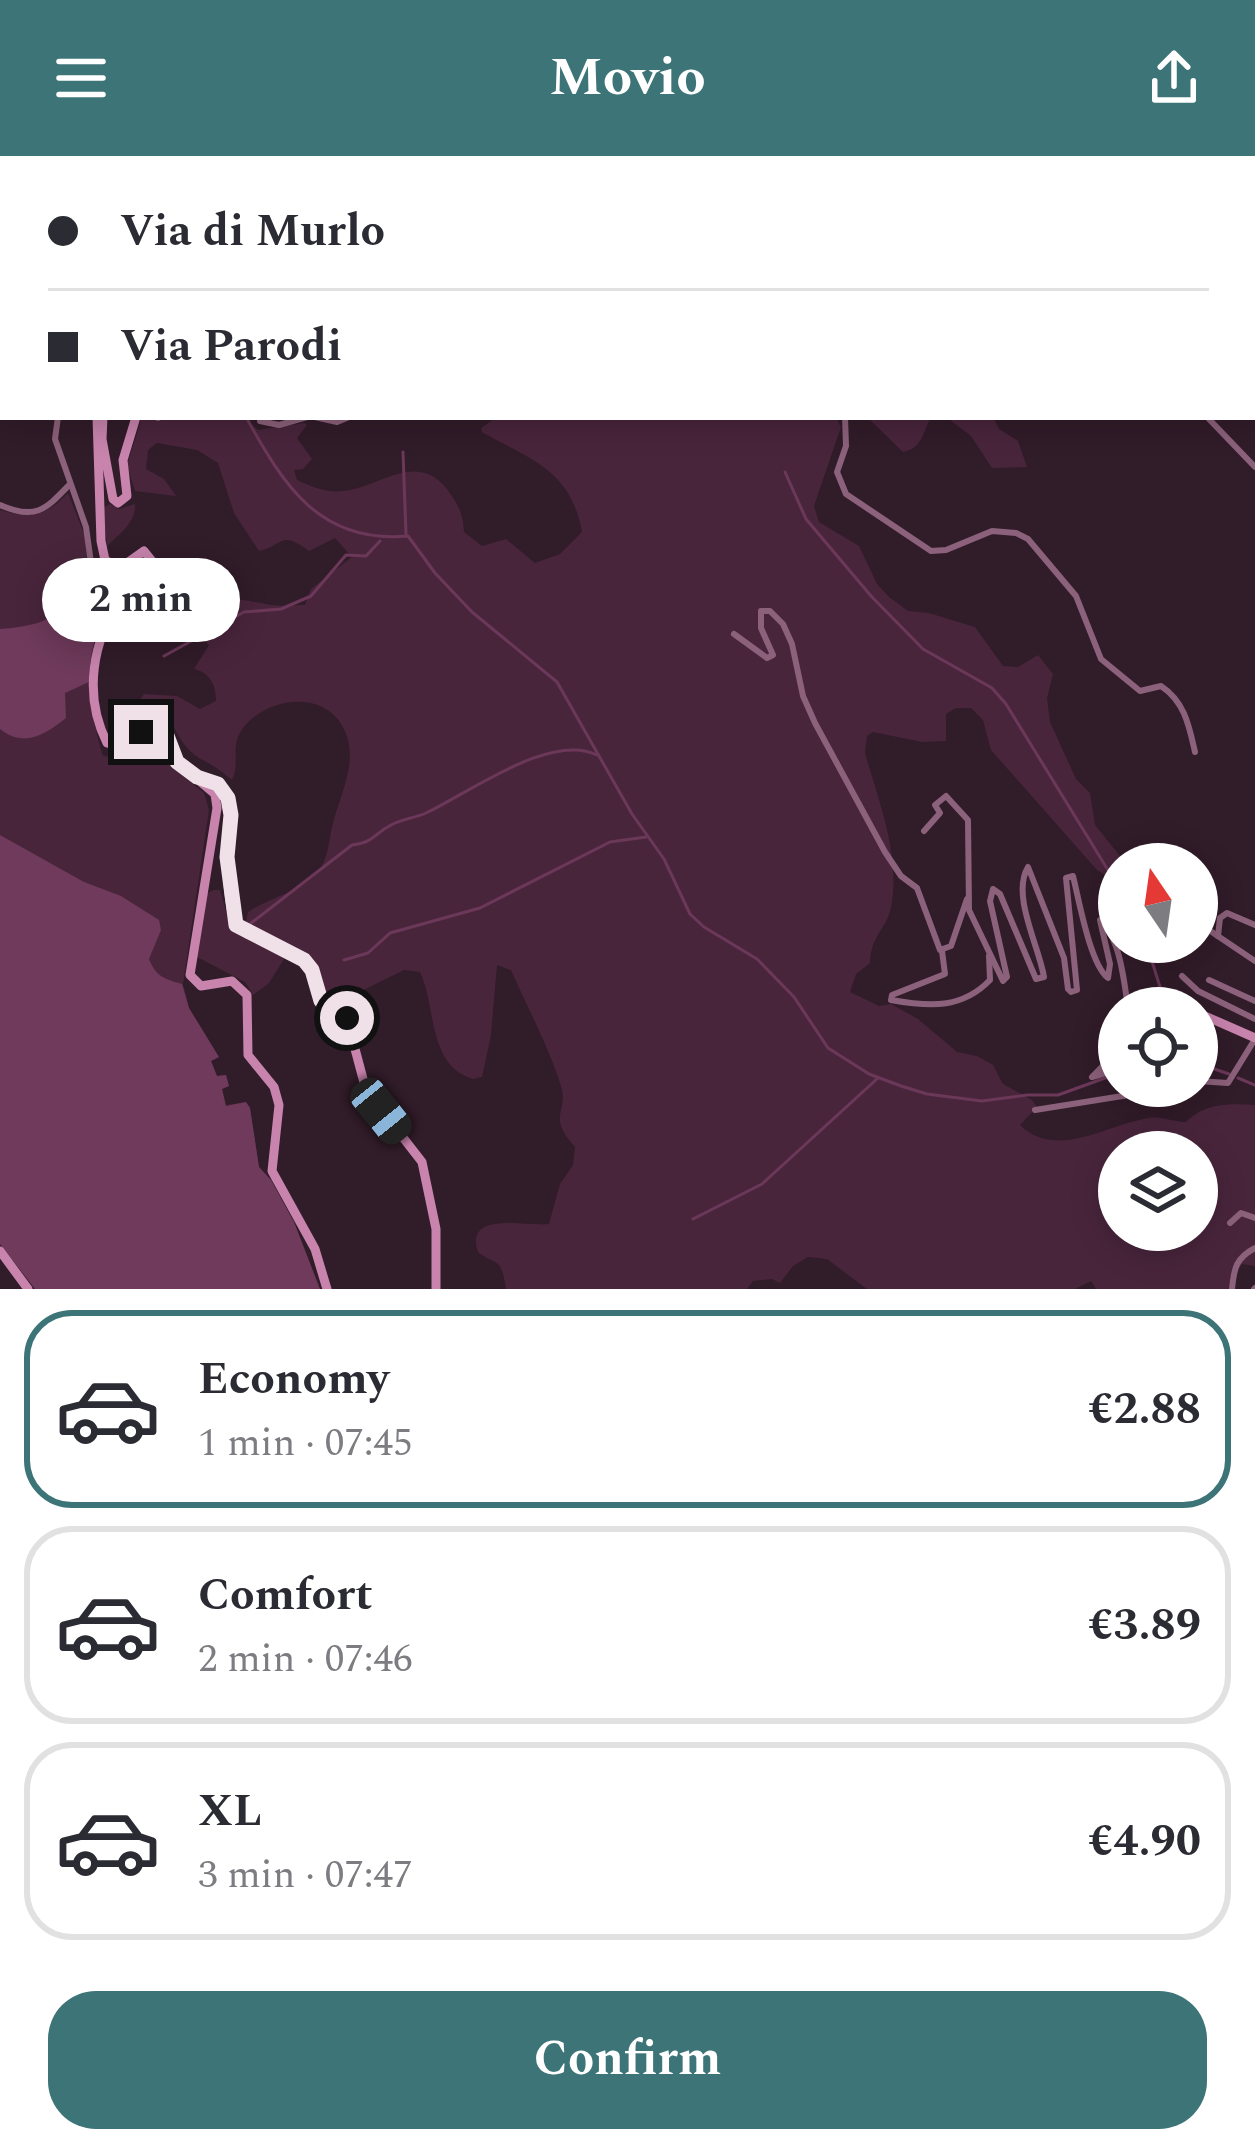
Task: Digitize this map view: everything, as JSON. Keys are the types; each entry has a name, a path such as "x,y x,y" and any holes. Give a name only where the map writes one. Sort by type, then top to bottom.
{"street":[{"path":"58,420 56,439 86,527 91,562 98,567 105,560"},
{"path":"100,420 108,481 112,499 118,503 127,496 124,460 135,420"},
{"path":"100,420 100,541 105,560 120,568 144,550 152,561 114,609 98,641 94,685 103,736 118,746 159,725 166,731 177,762 221,787 230,806 227,857 236,925 297,954 311,966 321,1001 347,1018 366,1090 422,1162 436,1229 436,1289"},
{"path":"260,421 279,425 299,420"},
{"path":"845,420 846,446 837,472 846,494 931,551 946,550 992,531 1028,539 1076,596 1100,659 1140,691 1161,686 1177,700 1185,712 1195,752"},
{"path":"1210,420 1255,467"},
{"path":"0,506 39,512 70,484"},
{"path":"734,634 767,658 773,655 761,628 761,611 770,611 783,624 796,656 802,696 815,723 885,852 901,876 917,888 942,951 945,974 890,998 948,1004 967,1001 990,980 989,956"},
{"path":"203,780 215,794 217,808 190,975 198,986 232,981 247,995 248,1055 274,1087 279,1105 272,1171 315,1250 327,1289"},
{"path":"924,831 940,813 934,807 944,797 965,814 970,826 967,899 951,946 942,951"},
{"path":"967,899 999,978 1005,981 990,901 994,889 1036,979 1044,977 1028,916 1024,874 1028,867 1066,964 1068,989 1075,991 1078,985 1066,904 1066,878 1071,875 1099,969 1108,978 1110,964 1099,921 1106,925 1124,987"},
{"path":"1218,930 1220,918 1227,913 1255,925"},
{"path":"1218,937 1255,961"},
{"path":"1182,976 1198,991 1255,1019"},
{"path":"1209,980 1255,1001"},
{"path":"1218,1022 1255,1039 1228,1084 1218,1083"},
{"path":"1035,1110 1098,1100"},
{"path":"1230,1223 1241,1213 1255,1218"},
{"path":"1232,1289 1241,1255 1255,1248"},
{"path":"0,1251 28,1289"}],"shaded area":[{"path":"141,420 247,420 258,430 304,423 297,438 312,459 303,469 294,470 297,480 337,491 397,474 423,472 451,494 464,532 482,546 506,539 535,563 560,554 582,532 577,511 569,494 546,469 482,432 493,420 838,420 841,427 814,506 819,522 859,546 877,584 908,611 975,627 1003,666 1018,667 1038,655 1053,674 1047,698 1050,722 1076,779 1090,793 1095,825 1110,843 1098,843 1098,871 991,750 983,720 971,708 946,714 946,741 922,742 873,732 867,736 865,753 890,845 892,902 870,963 856,974 850,992 879,1006 891,1004 918,1019 957,1052 993,1065 1003,1084 1037,1107 1020,1125 1034,1135 1066,1140 1098,1132 1098,1251 1218,1251 1218,1131 1103,1131 1149,1118 1186,1122 1218,1106 1255,1105 1255,1266 1242,1264 1230,1282 1233,1289 1096,1289 1091,1281 1075,1289 867,1289 827,1259 808,1257 793,1266 780,1283 753,1281 747,1289 506,1289 500,1266 478,1252 480,1230 500,1223 549,1224 560,1184 573,1165 575,1147 560,1121 563,1095 556,1071 511,970 497,965 491,1035 482,1077 473,1079 458,1072 440,1048 420,972 404,970 330,1003 309,957 246,922 248,912 306,883 325,860 350,753 344,729 323,707 280,704 253,718 237,741 232,780 192,752 171,722 151,716 133,732 123,731 144,694 177,696 200,709 216,701 211,680 194,669 209,645 198,635 218,605 231,599 305,605 311,589 352,557 335,538 309,551 287,540 259,551 234,513 218,463 197,450 157,443 148,450 146,469 164,479 176,496 135,491 127,465"},
{"path":"870,420 930,420 918,443 903,452"},
{"path":"950,420 994,420 999,429 1018,441 1027,467 992,468 971,436"},
{"path":"68,493 85,536 89,571 119,576 140,568 104,613 92,648 91,702 103,756 115,757 157,738 171,766 204,793 209,810 183,984 189,1008 219,1057 211,1061 217,1076 226,1075 229,1086 222,1089 226,1105 246,1102 250,1108 259,1167 294,1222 320,1289 35,1289 0,1244 0,510 37,514"},
{"path":"110,504 119,509 135,504 135,510 107,546 103,508"},
{"path":"136,566 139,572 102,621 92,650 89,682 65,693 66,718 34,737 17,738 0,729 0,629 54,615 89,571 119,576"},
{"path":"0,835 159,920 161,930 149,959 162,976 182,984 189,1008 219,1057 211,1061 217,1076 226,1075 229,1086 222,1089 226,1106 246,1102 250,1108 259,1167 294,1222 320,1289 35,1289 0,1244"},
{"path":"220,890 232,932 275,950 284,959 269,983 253,995 245,982 197,957 207,893"}],"waterway":[{"path":"248,420 275,466 308,505 351,530 408,536 472,612 557,682 632,814 664,859 690,914 757,959 794,997 828,1048 869,1074 901,1086 982,1101 1058,1095 1098,1081"},
{"path":"403,452 406,534"},
{"path":"785,472 806,519 871,596 923,649 992,688 1006,704 1098,854"},
{"path":"164,656 244,612 281,609 311,596 346,555 366,556 380,541"},
{"path":"246,927 352,845 370,840 391,825 426,813 534,758 578,750 597,755"},
{"path":"344,960 368,953 390,933 480,908 610,842 646,837"},
{"path":"1153,963 1160,987"},
{"path":"1218,1070 1229,1074"},
{"path":"693,1219 762,1184 878,1078"},
{"path":"1238,1078 1255,1085"}],"route":[{"path":"141,732 156,725 164,728 177,762 197,777 218,784 228,798 227,857 236,925 297,954 311,966 321,1001 347,1018"}]}
